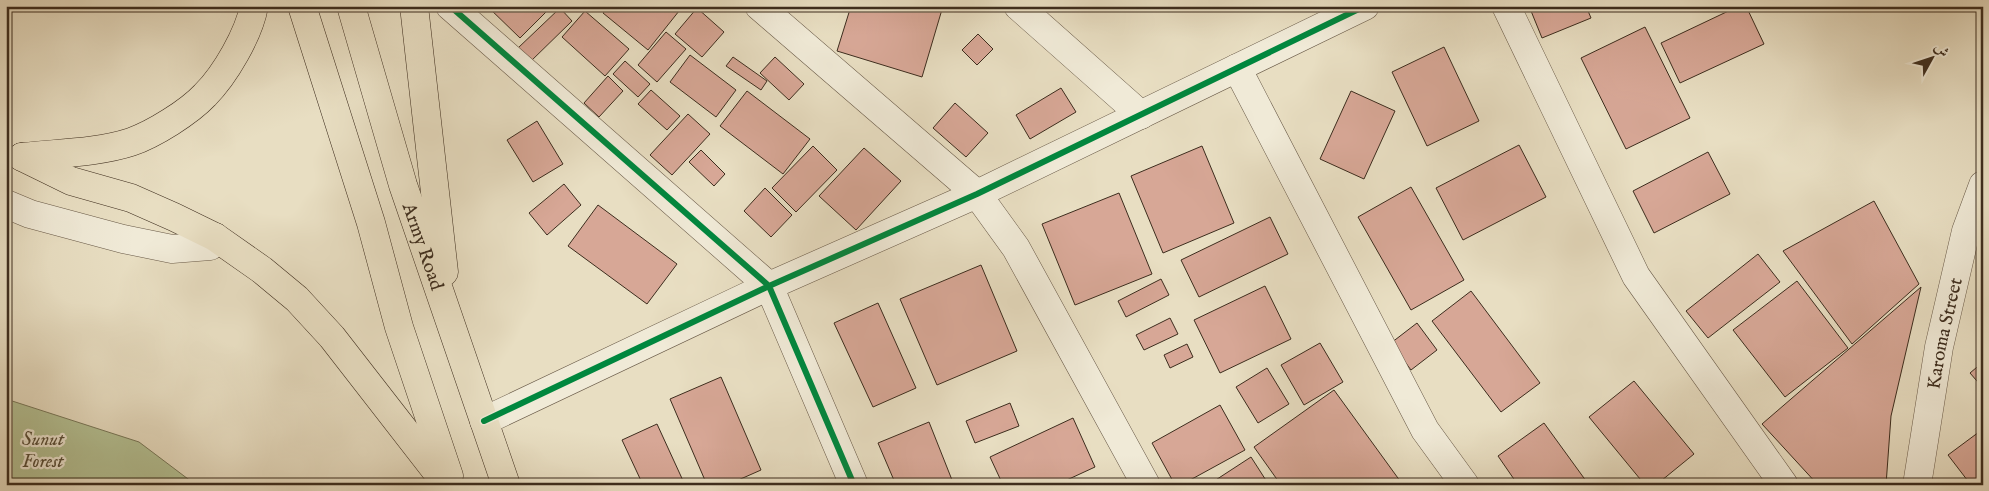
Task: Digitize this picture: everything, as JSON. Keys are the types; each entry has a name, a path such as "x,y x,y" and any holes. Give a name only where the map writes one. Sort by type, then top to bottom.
{"highway":[{"path":"254,6 232,60 205,95 173,120 132,142 92,149 22,157 72,181 130,198 216,237 262,270 298,299 332,337 447,485"},
{"path":"302,6 371,223 399,327 451,485"},
{"name":"Army Road","path":"351,6 403,185 506,485"},
{"path":"414,6 449,316"}],"street":[{"path":"450,6 769,286 854,485"},
{"path":"759,6 977,194 1016,248 1146,485"},
{"path":"1018,6 1140,115"},
{"path":"484,421 769,286 977,194 1365,6"},
{"path":"1506,6 1636,276 1784,485"},
{"path":"1237,68 1425,430 1465,485"},
{"name":"Karoma Street","path":"1916,485 1939,347 1966,231 1983,185"},
{"path":"6,204 30,214 123,239 172,249 210,246 216,237"}],"green space":[{"name":"Sunut Forest","path":"6,399 139,442 196,485 6,485"}],"building":[{"path":"487,6 552,6 520,38"},
{"path":"608,6 683,6 648,50 603,13"},
{"path":"851,6 943,6 922,77 837,51"},
{"path":"1529,6 1586,6 1591,18 1542,38"},
{"path":"1739,6 1746,6 1764,44 1680,83 1661,43"},
{"path":"560,8 572,21 530,62 518,48"},
{"path":"697,8 724,32 702,57 675,34"},
{"path":"585,11 629,49 605,76 562,37"},
{"path":"1645,27 1690,118 1626,149 1581,58"},
{"path":"666,32 686,49 657,82 638,65"},
{"path":"978,34 993,49 977,65 962,50"},
{"path":"1444,47 1479,121 1427,146 1392,72"},
{"path":"690,55 736,90 716,117 670,82"},
{"path":"733,57 767,81 761,90 726,66"},
{"path":"775,57 804,84 789,100 760,73"},
{"path":"625,61 650,84 638,97 613,74"},
{"path":"608,76 623,91 599,117 584,103"},
{"path":"1061,88 1076,112 1030,139 1016,115"},
{"path":"651,90 680,116 667,130 638,104"},
{"path":"747,91 810,139 783,174 720,126"},
{"path":"1351,91 1395,111 1364,179 1320,159"},
{"path":"955,103 988,133 966,157 933,128"},
{"path":"688,114 710,134 672,175 650,155"},
{"path":"537,121 563,164 533,182 507,140"},
{"path":"1519,145 1546,197 1463,240 1436,188"},
{"path":"813,146 837,170 796,212 772,188"},
{"path":"1202,146 1234,223 1163,253 1131,176"},
{"path":"864,148 901,181 856,230 819,196"},
{"path":"701,150 725,174 714,186 689,162"},
{"path":"1708,152 1730,194 1654,233 1633,191"},
{"path":"564,184 581,205 547,235 529,213"},
{"path":"1411,187 1464,280 1411,310 1358,217"},
{"path":"765,188 792,215 771,237 744,211"},
{"path":"1119,193 1152,274 1075,305 1042,224"},
{"path":"1874,201 1919,284 1852,344 1783,251"},
{"path":"598,205 677,264 647,304 568,246"},
{"path":"1270,217 1288,254 1199,297 1181,260"},
{"path":"1758,254 1780,282 1708,338 1686,311"},
{"path":"981,265 1017,351 937,385 900,299"},
{"path":"1161,279 1169,295 1126,317 1118,301"},
{"path":"1797,281 1848,348 1785,397 1733,330"},
{"path":"1265,286 1291,339 1220,373 1194,320"},
{"path":"1921,287 1891,416 1886,485 1818,485 1762,424"},
{"path":"1471,291 1540,383 1501,412 1432,321"},
{"path":"878,303 916,388 873,407 834,323"},
{"path":"1170,318 1178,334 1144,350 1136,335"},
{"path":"1417,323 1437,350 1411,370 1391,343"},
{"path":"1320,343 1343,382 1304,405 1281,365"},
{"path":"1187,344 1193,357 1170,368 1164,355"},
{"path":"1983,362 1983,388 1970,373"},
{"path":"1267,368 1289,404 1258,423 1236,387"},
{"path":"721,377 761,470 727,485 707,485 670,399"},
{"path":"1634,381 1694,454 1656,485 1645,485 1589,417"},
{"path":"1334,390 1403,485 1281,485 1254,447"},
{"path":"1010,403 1019,426 975,443 966,421"},
{"path":"1220,405 1245,450 1181,485 1175,485 1152,443"},
{"path":"1073,418 1095,467 1056,485 1003,485 990,457"},
{"path":"929,422 954,485 896,485 878,443"},
{"path":"1544,423 1589,485 1518,485 1498,456"},
{"path":"657,424 685,485 643,485 622,440"},
{"path":"1983,429 1983,485 1971,485 1948,455"},
{"path":"1251,457 1269,485 1208,485"}],"cycle path":[{"path":"450,6 769,286 854,485"},
{"path":"484,421 769,286 977,194 1365,6"}]}
